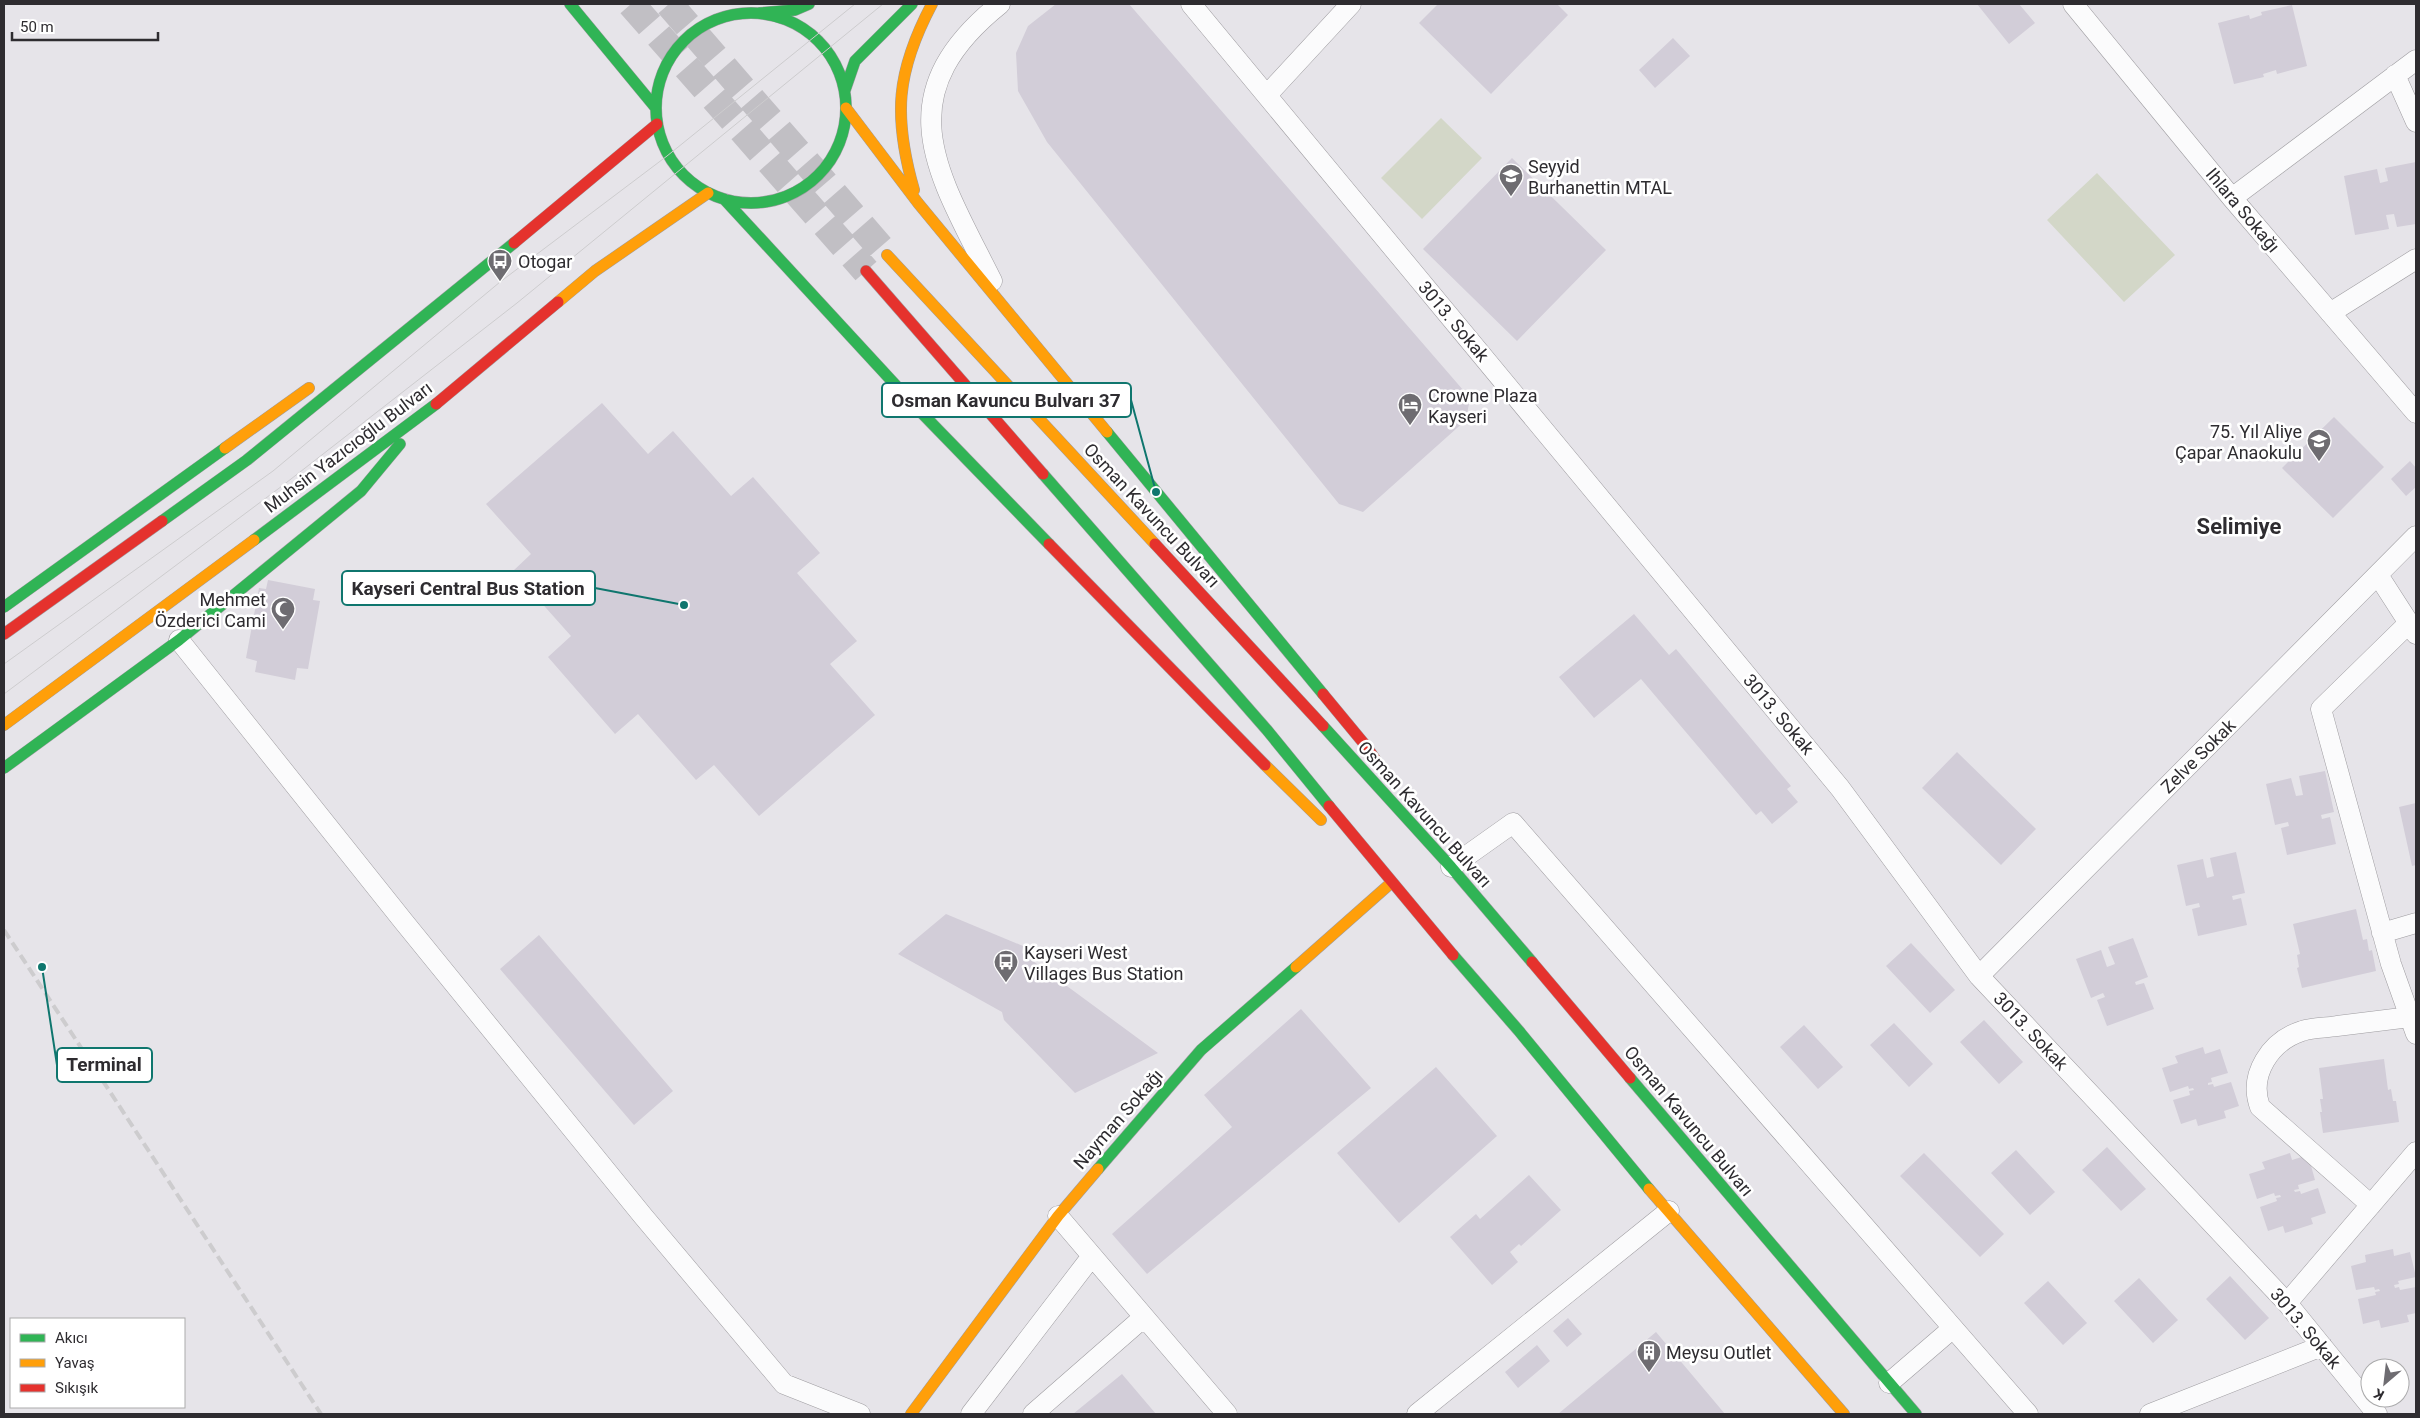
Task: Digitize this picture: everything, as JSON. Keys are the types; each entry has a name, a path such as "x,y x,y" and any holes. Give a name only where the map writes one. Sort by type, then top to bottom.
{"main road":[{"path":"570,4 655,107"},
{"path":"738,4 754,12 777,16 815,36 826,49 840,73 845,90 846,108 845,125 832,158 809,184 777,199 742,202 724,199 708,192 686,177 667,156 657,124 655,107 662,72 680,42 708,22 725,15 754,12 795,10 809,4"},
{"path":"845,90 855,61 912,4"},
{"path":"918,203 905,154 902,88 913,42 932,4"},
{"path":"846,108 918,203 1366,746 1451,867"},
{"path":"4,634 247,460 614,162 657,124"},
{"name":"Muhsin Yazıcıoğlu Bulvarı","path":"4,725 426,412 595,271 708,192"},
{"path":"724,199 914,404 1281,782 1391,883"},
{"name":"Osman Kavuncu Bulvarı","path":"887,255 1451,867 1916,1414"},
{"path":"866,271 1260,723 1391,883 1844,1414"},
{"path":"340,370 393,341"},
{"path":"4,607 323,379"},
{"path":"4,768 179,640 361,491 426,412"},
{"name":"Nayman Sokağı","path":"911,1414 1058,1216 1201,1050 1391,883"}],"street":[{"path":"1000,4 977,22 952,54 935,93 932,132 938,167 944,184 1009,314"},
{"name":"3013. Sokak","path":"1191,4 1840,788 1979,976 2287,1302 2377,1414"},
{"path":"1267,96 1350,4"},
{"name":"Ihlara Sokağı","path":"2073,4 2232,198 2416,413"},
{"path":"2232,198 2416,60"},
{"path":"2395,76 2416,122"},
{"path":"2330,313 2416,259"},
{"name":"Zelve Sokak","path":"1979,976 2416,536"},
{"path":"2370,1205 2260,1107 2257,1097 2257,1077 2268,1056 2276,1047 2284,1040 2304,1030 2413,1026 2382,933 2321,709 2413,629 2378,575"},
{"path":"179,640 410,930 643,1216 784,1384 860,1414"},
{"path":"1451,867 1513,823 2028,1414"},
{"path":"2382,933 2416,923"},
{"path":"2287,1302 2416,1152"},
{"path":"1417,1414 1669,1211"},
{"path":"1058,1216 1227,1414"},
{"path":"971,1414 1092,1256"},
{"path":"1033,1414 1144,1317"},
{"path":"1889,1383 1953,1328"},
{"path":"2150,1414 2322,1346"}],"green space":[{"path":"1441,118 1482,158 1422,219 1381,178"},
{"path":"2097,173 2175,255 2124,302 2047,220"}],"building":[{"path":"1056,4 1129,4 1470,398 1466,420 1363,512 1339,504 1047,142 1018,91 1016,53 1028,26"},
{"path":"1438,4 1557,4 1568,15 1491,94 1419,23"},
{"path":"1977,4 2019,4 2035,23 2009,44"},
{"path":"2292,5 2307,66 2277,74 2276,70 2263,74 2264,77 2234,84 2218,23 2249,15 2250,19 2262,15 2261,12"},
{"path":"1673,38 1690,56 1655,88 1639,70"},
{"path":"1512,158 1606,250 1517,341 1423,249"},
{"path":"2416,162 2416,224 2397,227 2394,214 2386,215 2389,229 2355,235 2344,176 2377,169 2380,183 2388,181 2385,168"},
{"path":"602,403 648,454 673,431 731,496 753,477 820,553 797,573 857,641 830,664 875,715 759,816 714,765 696,780 638,714 615,734 548,657 571,636 513,571 531,554 486,504"},
{"path":"2334,417 2384,467 2333,518 2282,468"},
{"path":"2410,461 2416,468 2416,487 2406,496 2391,479"},
{"name":"Mehmet Özderici Cami","path":"268,580 315,589 313,600 320,601 308,669 297,668 295,680 255,672 257,661 246,658 259,588 266,589"},
{"path":"1634,614 1669,655 1676,649 1791,786 1787,789 1798,802 1772,824 1761,811 1756,815 1641,679 1594,718 1559,677"},
{"path":"1957,752 2036,829 2001,865 1922,788"},
{"path":"2325,771 2334,812 2321,815 2322,819 2330,817 2336,844 2287,855 2281,828 2289,826 2288,822 2275,825 2266,784 2291,778 2296,796 2303,795 2299,776"},
{"path":"2416,803 2416,865 2412,866 2399,807"},
{"path":"2236,852 2245,893 2232,896 2233,900 2241,898 2247,925 2198,936 2192,909 2200,907 2199,903 2186,906 2177,865 2203,859 2207,878 2214,876 2210,858"},
{"path":"2356,909 2363,940 2367,939 2369,951 2372,950 2376,971 2302,988 2297,968 2299,967 2297,955 2300,954 2293,924"},
{"name":"Kayseri West Villages Bus Station","path":"946,914 1023,946 1022,953 1158,1053 1075,1093 1004,1020 1002,1012 898,954"},
{"path":"539,935 673,1091 634,1125 500,969"},
{"path":"2133,938 2148,977 2135,982 2136,985 2144,983 2154,1009 2107,1026 2097,1000 2105,997 2103,993 2091,998 2076,959 2101,950 2107,967 2115,964 2108,947"},
{"path":"1911,943 1955,990 1930,1013 1886,966"},
{"path":"1301,1009 1371,1088 1147,1274 1112,1234 1232,1127 1204,1095"},
{"path":"1984,1020 2023,1062 1999,1084 1960,1042"},
{"path":"1894,1023 1933,1064 1909,1087 1870,1045"},
{"path":"1804,1025 1843,1067 1818,1089 1780,1047"},
{"path":"2203,1047 2205,1054 2220,1049 2228,1073 2211,1078 2212,1082 2208,1083 2208,1085 2213,1084 2214,1087 2231,1082 2239,1106 2224,1111 2226,1118 2198,1126 2196,1119 2181,1124 2173,1100 2190,1095 2189,1091 2194,1090 2193,1088 2189,1089 2188,1086 2170,1092 2162,1068 2178,1063 2175,1056"},
{"path":"2384,1059 2388,1090 2391,1089 2393,1101 2396,1101 2399,1122 2323,1133 2320,1099 2323,1099 2319,1068"},
{"path":"1436,1067 1497,1136 1399,1223 1337,1153"},
{"path":"2107,1147 2146,1189 2121,1211 2082,1170"},
{"path":"2016,1150 2055,1192 2030,1215 1991,1173"},
{"path":"1924,1153 2004,1234 1980,1257 1900,1176"},
{"path":"2290,1153 2292,1160 2308,1155 2315,1180 2298,1185 2299,1189 2294,1190 2295,1192 2300,1191 2301,1194 2318,1188 2326,1213 2311,1218 2313,1224 2285,1233 2283,1226 2268,1231 2260,1207 2277,1201 2276,1198 2281,1197 2280,1195 2275,1196 2274,1193 2257,1199 2249,1174 2265,1169 2262,1162"},
{"path":"1529,1175 1561,1210 1521,1246 1519,1244 1510,1252 1518,1262 1492,1285 1450,1237 1476,1214 1480,1219"},
{"path":"2393,1249 2394,1256 2410,1252 2416,1277 2398,1281 2399,1284 2394,1285 2395,1288 2399,1287 2400,1290 2416,1287 2416,1313 2407,1315 2409,1322 2381,1328 2379,1320 2363,1324 2358,1299 2376,1295 2375,1292 2380,1291 2379,1289 2375,1290 2374,1287 2356,1290 2351,1266 2366,1262 2365,1255"},
{"path":"2230,1276 2269,1318 2245,1340 2206,1299"},
{"path":"2139,1278 2178,1320 2153,1343 2114,1301"},
{"path":"2048,1281 2087,1323 2063,1345 2024,1303"},
{"path":"1568,1318 1582,1334 1567,1347 1553,1331"},
{"name":"Meysu Outlet","path":"1656,1332 1725,1414 1558,1414"},
{"path":"1537,1345 1550,1361 1518,1388 1505,1372"},
{"path":"1122,1374 1156,1414 1073,1414"}],"tunnel":[{"path":"631,4 866,271"},
{"path":"669,4 887,255"}],"tram line":[{"path":"4,664 273,471 500,282 667,156 855,4"},
{"path":"4,694 282,486 517,303 883,4"}],"railway":[{"path":"4,930 321,1414"}],"traffic: fast":[{"path":"570,4 655,107"},
{"path":"760,13 795,10 809,4"},
{"path":"845,90 855,61 912,4"},
{"path":"742,13 760,13 779,17 796,24 811,34 825,48 835,63 842,80 846,108 842,136 835,153 825,168 811,182 796,192 779,199 760,203 742,203 723,199 706,192 691,182 677,168 667,153 660,136 656,117 656,99 660,80 667,63 677,48 691,34 706,24 723,17 742,13"},
{"path":"724,199 914,405 1049,544"},
{"path":"162,521 247,460 514,243"},
{"path":"254,540 436,404"},
{"path":"1107,432 1323,694"},
{"path":"4,768 179,640 361,491 400,444"},
{"path":"4,607 225,448"},
{"path":"1043,474 1267,730 1329,806"},
{"path":"1323,726 1451,867 1532,962"},
{"path":"1453,955 1519,1031 1649,1189"},
{"path":"1098,1169 1201,1050 1296,967"},
{"path":"1630,1078 1916,1414"}],"traffic: slow":[{"path":"914,190 903,139 902,95 911,51 932,4"},
{"path":"846,108 918,203 1107,432"},
{"path":"558,302 595,271 708,193"},
{"path":"887,255 1155,544"},
{"path":"225,448 309,388"},
{"path":"4,725 254,540"},
{"path":"1265,765 1321,820"},
{"path":"1296,967 1391,883"},
{"path":"911,1414 1058,1216 1098,1169"},
{"path":"1649,1189 1844,1414"}],"traffic: jam":[{"path":"514,243 657,124"},
{"path":"866,271 1043,474"},
{"path":"436,404 558,302"},
{"path":"4,634 162,521"},
{"path":"1049,544 1265,765"},
{"path":"1155,544 1323,726"},
{"path":"1323,694 1366,746 1381,768"},
{"path":"1329,806 1453,955"},
{"path":"1532,962 1630,1078"}],"place":[{"name":"Seyyid Burhanettin MTAL","path":"1511,197"},
{"name":"Otogar","path":"500,282"},
{"name":"Crowne Plaza Kayseri","path":"1410,426"},
{"name":"75. Yıl Aliye Çapar Anaokulu","path":"2319,462"},
{"name":"Osman Kavuncu Bulvarı 37","path":"1156,492"},
{"name":"Kayseri Central Bus Station","path":"684,605"},
{"name":"Mehmet Özderici Cami","path":"283,630"},
{"name":"Terminal","path":"42,967"},
{"name":"Kayseri West Villages Bus Station","path":"1006,983"},
{"name":"Meysu Outlet","path":"1649,1373"}],"district":[{"name":"Selimiye","path":"2239,526"}]}
